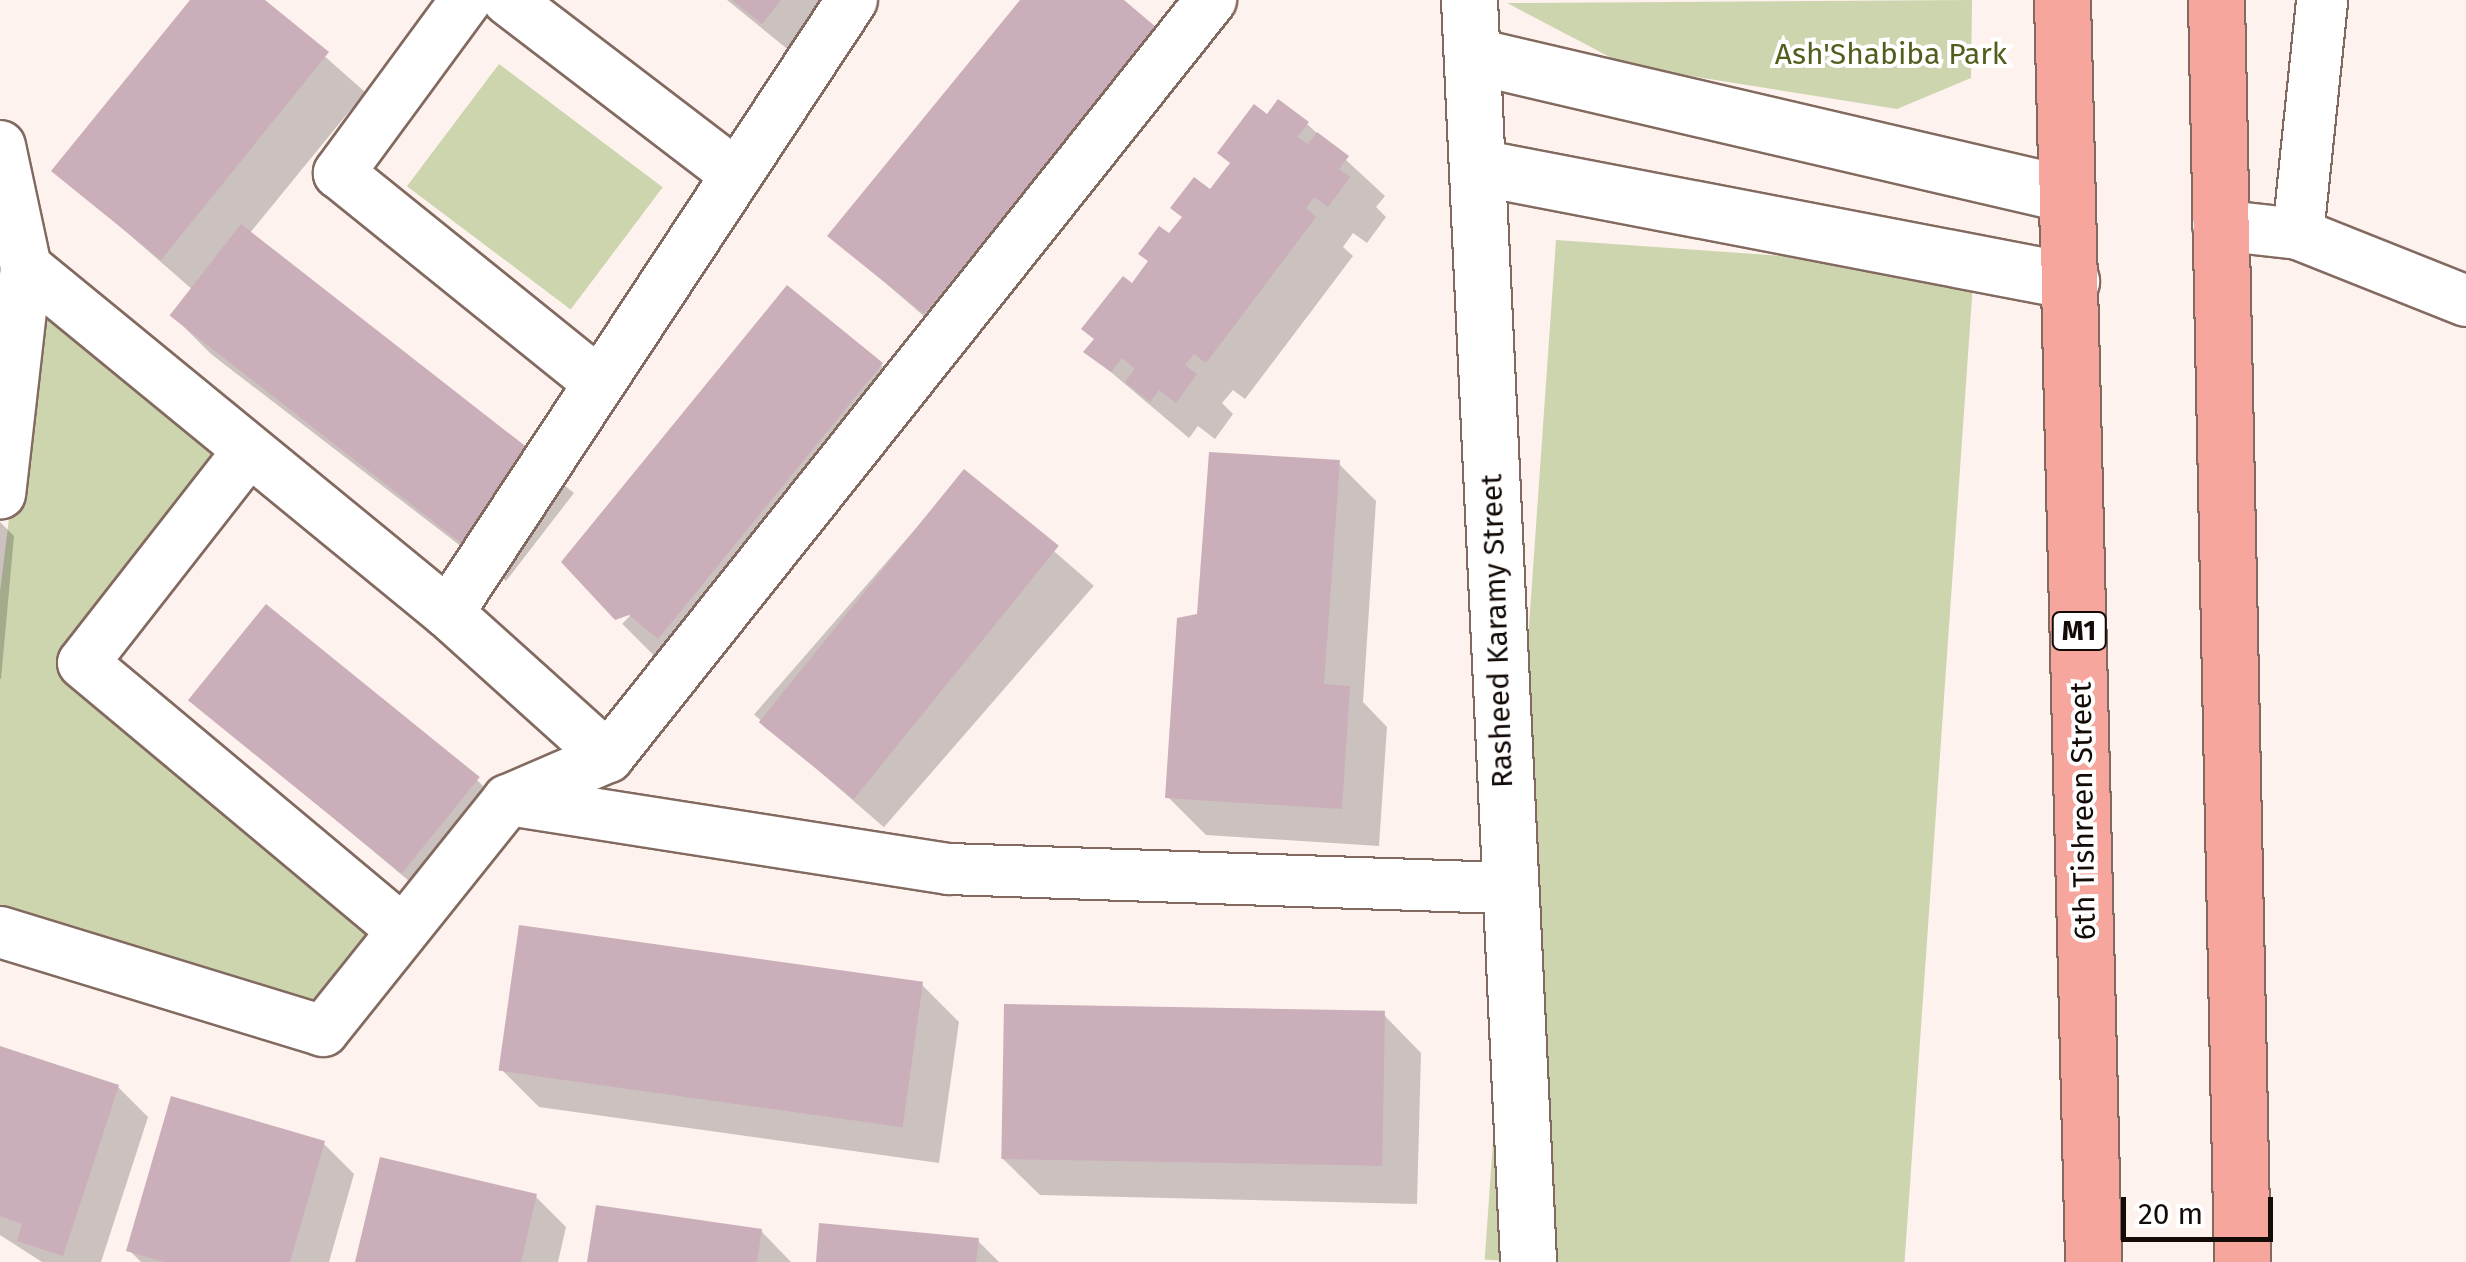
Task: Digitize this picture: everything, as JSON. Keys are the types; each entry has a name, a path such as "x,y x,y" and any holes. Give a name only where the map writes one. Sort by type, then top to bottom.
{"highway":[{"name":"6th Tishreen Street","path":"2062,0 2062,193 2071,281 2093,1262"},
{"path":"2216,0 2242,1262"}],"main road":[{"name":"Rasheed Karamy Street","path":"1469,0 1475,56 1505,888 1528,1262"},
{"path":"1475,56 2062,193"},
{"path":"1478,167 2071,281"}],"street":[{"path":"466,0 339,172 599,383"},
{"path":"508,0 737,176"},
{"path":"448,613 852,0"},
{"path":"0,932 323,1031 508,800 608,757 1211,0"},
{"path":"2298,234 2322,0"},
{"path":"0,146 26,267 0,494"},
{"path":"2218,226 2298,234 2466,300"},
{"path":"26,267 247,454 448,613 608,757"},
{"path":"247,454 83,663 402,930"},
{"path":"508,800 949,868 1505,888"}],"green space":[{"name":"Ash'Shabiba Park","path":"1972,0 1971,78 1897,109 1627,66 1507,3"},
{"path":"499,64 663,187 571,310 407,186"},
{"path":"1556,240 1974,269 1905,1262 1485,1260"},
{"path":"36,297 221,457 66,668 381,933 317,1013 0,917 0,592"}],"building":[{"path":"190,0 265,0 329,52 161,260 51,171"},
{"path":"732,0 781,0 762,24"},
{"path":"1020,0 1124,0 1157,28 924,314 827,236"},
{"path":"1278,99 1309,122 1297,137 1308,144 1317,132 1349,156 1339,169 1350,177 1328,207 1314,197 1306,208 1316,217 1206,363 1194,354 1185,365 1197,374 1176,403 1159,390 1150,402 1125,382 1135,369 1122,358 1111,372 1083,352 1094,339 1081,329 1123,276 1132,283 1148,261 1138,254 1159,226 1169,233 1182,217 1170,208 1194,177 1210,189 1230,163 1217,153 1254,104 1267,114"},
{"path":"241,224 537,455 465,546 170,315"},
{"path":"787,285 883,363 658,639 629,615 615,620 561,562"},
{"path":"1209,452 1340,460 1324,684 1350,686 1342,809 1165,798 1177,618 1197,614"},
{"path":"964,469 1059,546 854,799 759,722"},
{"path":"266,604 480,777 402,873 188,700"},
{"path":"519,925 923,982 903,1127 499,1071"},
{"path":"1004,1004 1385,1011 1382,1166 1001,1159"},
{"path":"0,1046 119,1085 63,1256 17,1241 22,1224 0,1216"},
{"path":"171,1096 325,1141 290,1262 165,1262 126,1251"},
{"path":"380,1157 537,1194 521,1262 355,1262"},
{"path":"596,1205 762,1229 757,1262 587,1262"},
{"path":"819,1223 979,1238 976,1262 816,1262"}]}
